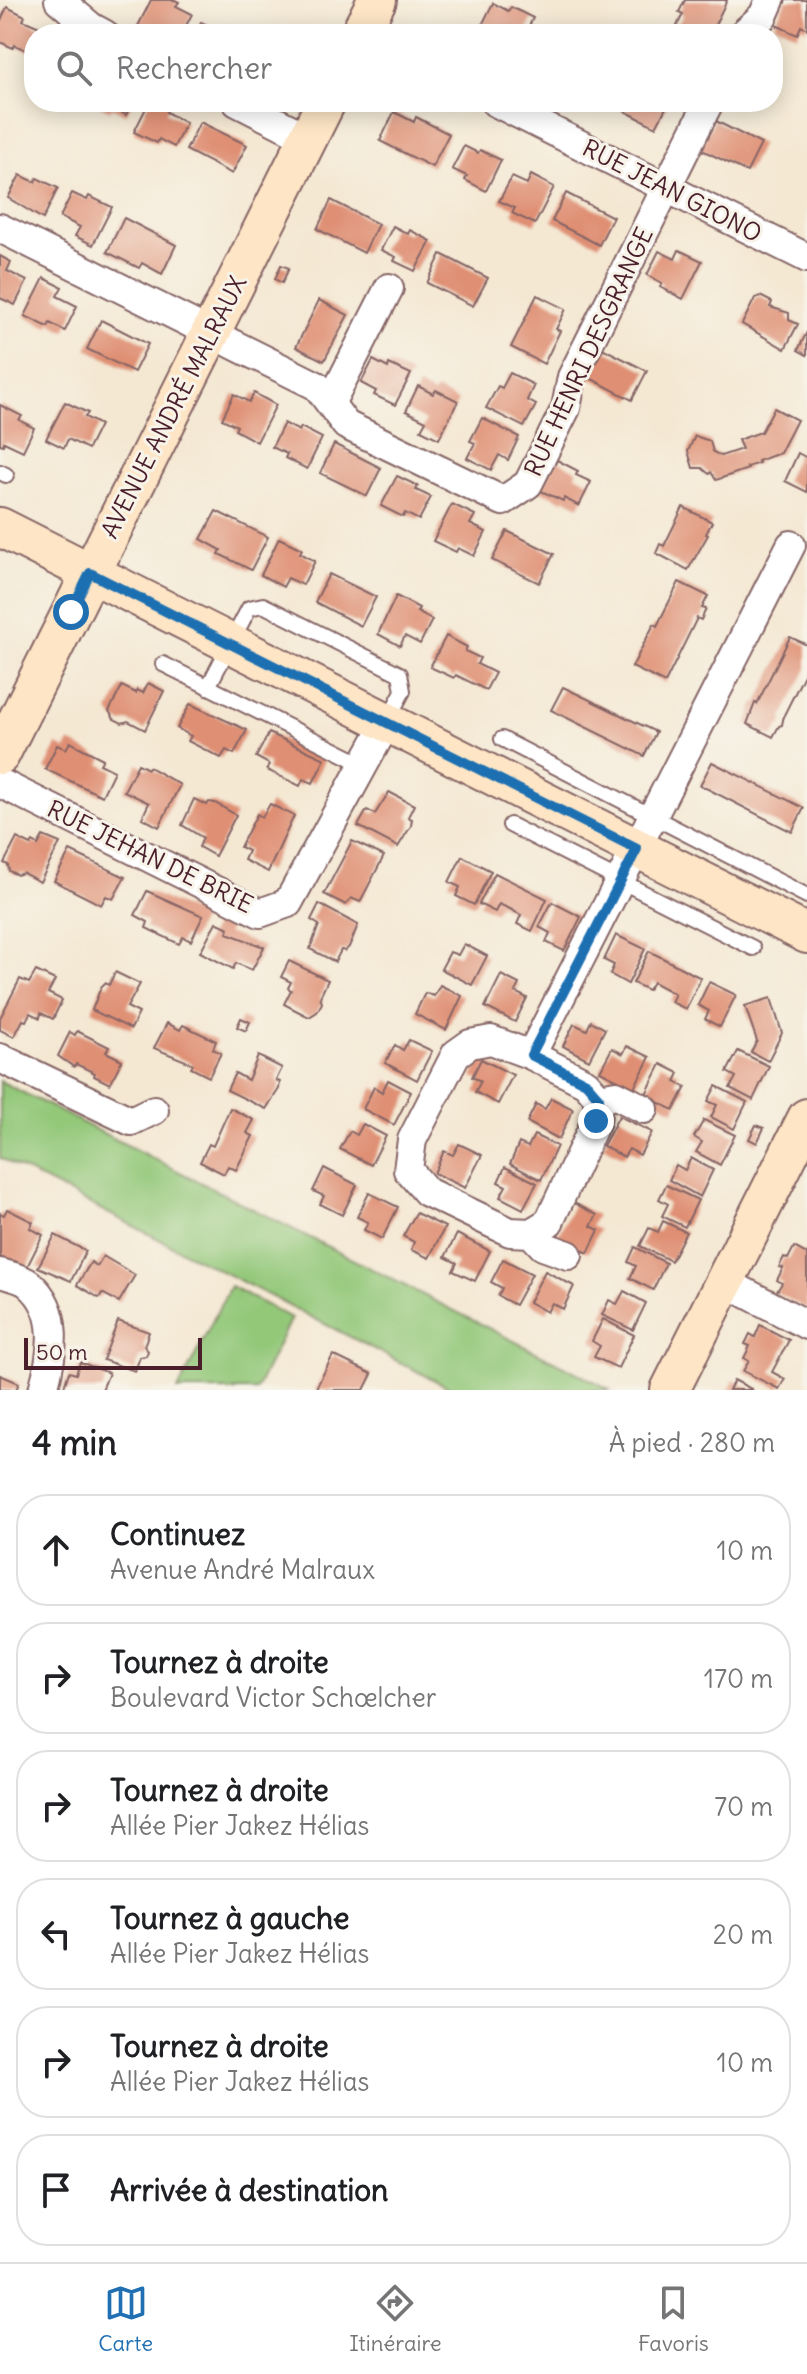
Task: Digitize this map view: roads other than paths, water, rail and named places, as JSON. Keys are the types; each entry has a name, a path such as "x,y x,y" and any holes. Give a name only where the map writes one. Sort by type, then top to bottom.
{"main road":[{"path":"365,24 377,0"},
{"name":"AVENUE ANDRÉ MALRAUX","path":"0,755 321,112"},
{"path":"0,527 807,934"},
{"path":"670,1390 807,1118"}],"street":[{"path":"59,0 87,24"},
{"path":"754,24 763,16 770,0"},
{"path":"257,112 308,138"},
{"name":"RUE JEAN GIONO","path":"515,112 807,258"},
{"path":"667,189 704,112"},
{"name":"RUE HENRI DESGRANGE","path":"0,228 317,386 346,425 503,501 528,484 566,408 572,377 667,189"},
{"path":"331,402 389,288"},
{"path":"531,1055 791,545"},
{"name":"RUE JEHAN DE BRIE","path":"0,783 260,913 288,903 387,722"},
{"path":"491,1040 531,1055 586,1083 599,1098 596,1121 549,1222 531,1233 510,1232 427,1192 408,1170 412,1140 456,1054 470,1044 491,1040"},
{"path":"0,1058 131,1121 154,1110"},
{"path":"599,1098 616,1095 644,1109"},
{"path":"531,1233 543,1246 568,1255"},
{"path":"0,1273 27,1282 46,1303 54,1338 43,1390"},
{"path":"725,1282 807,1325"}],"lane":[{"path":"208,687 249,608 263,605 400,674 403,691 387,722"},
{"path":"163,664 363,764"},
{"path":"502,739 753,948"},
{"path":"510,825 637,849 807,896"}]}
